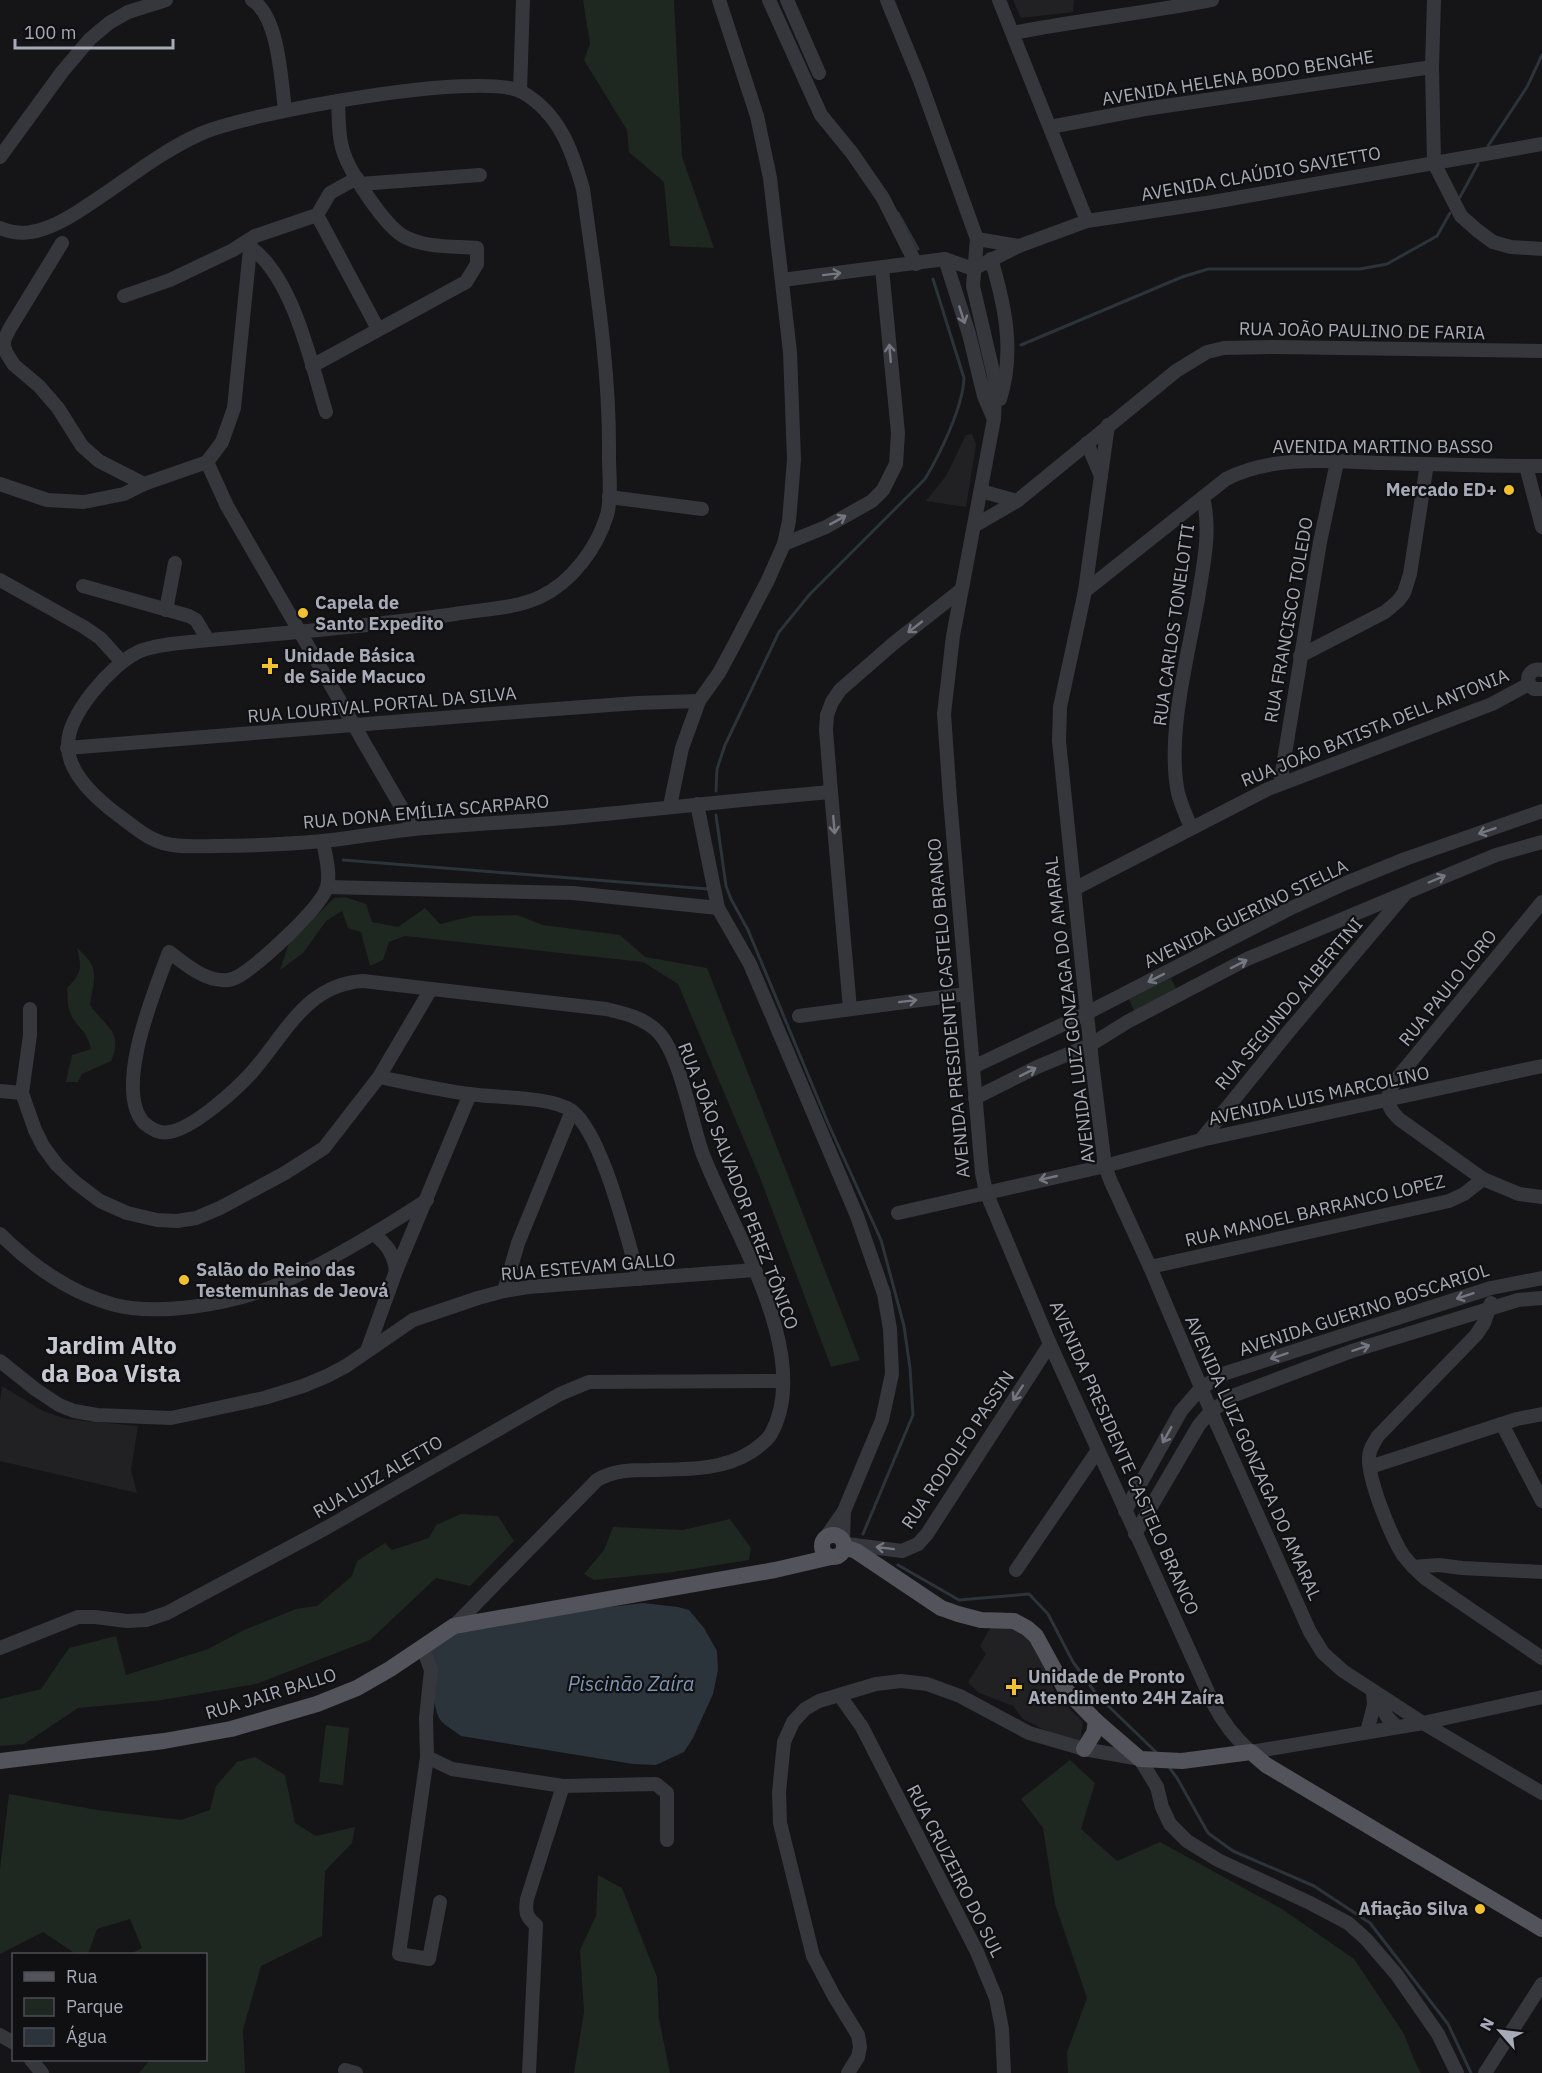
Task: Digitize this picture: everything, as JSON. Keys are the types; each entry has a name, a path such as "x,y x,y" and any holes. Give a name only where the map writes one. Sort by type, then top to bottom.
{"main road":[{"path":"836,1546 863,1557 941,1608 981,1620 1014,1621 1027,1628 1036,1636 1065,1689 1140,1759 1182,1761 1251,1752"},
{"name":"RUA JAIR BALLO","path":"0,1761 165,1741 231,1729 317,1704 357,1688 423,1648 454,1626 783,1568 836,1546"},
{"path":"1084,1749 1094,1733 1096,1720"},
{"name":"AVENIDA PRESIDENTE CASTELO BRANCO","path":"1251,1752 1266,1765 1542,1929"}],"street":[{"path":"0,157 62,72 90,39 109,23 128,12 166,0"},
{"path":"252,0 263,11 271,25 285,110"},
{"path":"520,91 523,0"},
{"path":"670,806 682,748 699,701 728,656 784,544 789,521 794,460 790,352 770,178 757,116 719,0"},
{"path":"769,0 821,115 852,153 883,198 916,264"},
{"path":"788,0 819,73"},
{"name":"AVENIDA PRESIDENTE CASTELO BRANCO","path":"887,0 919,78 977,239 973,286 995,385 994,418"},
{"path":"999,0 1087,221"},
{"path":"1013,33 1160,5 1212,0"},
{"path":"1434,0 1432,67 1434,163 1461,216 1478,231 1494,242 1511,247 1542,249"},
{"name":"AVENIDA HELENA BODO BENGHE","path":"1050,127 1145,109 1432,67"},
{"path":"0,228 15,233 32,232 68,218 177,145 225,124 285,110 391,93 488,85 520,91 544,109 565,136 583,189 607,376 609,497 607,513 598,537 590,551 569,576 540,597 519,604 432,617 208,640 139,651 122,661 107,674 89,698 69,736 68,748"},
{"path":"312,366 466,282 477,264 477,248 429,244 404,237 381,214 348,163 342,148 338,101"},
{"name":"AVENIDA CLAÚDIO SAVIETTO","path":"973,269 1019,246 1087,221 1213,202 1542,144"},
{"path":"124,296 170,280 316,215 330,193 359,181 480,175"},
{"path":"316,215 378,329"},
{"path":"977,239 1019,246"},
{"path":"62,243 10,328 3,347 15,365 39,386 58,408 82,446 90,454 144,484"},
{"path":"250,243 264,257 294,308 326,412"},
{"path":"0,484 47,500 74,502 101,500 124,495 144,484 207,462 222,442 234,408 250,243"},
{"path":"782,280 945,259 973,269"},
{"path":"945,259 969,334 984,396 994,418"},
{"name":"AVENIDA PRESIDENTE CASTELO BRANCO","path":"992,259 1005,308 1008,334 1004,388 994,418 961,590 944,714 982,1173 986,1192 1050,1344 1220,1717 1251,1752"},
{"path":"784,544 826,526 872,501 883,490 896,464 897,433 882,268"},
{"name":"RUA JOÃO PAULINO DE FARIA","path":"974,526 1017,501 1176,371 1208,352 1224,348 1275,346 1542,351"},
{"name":"AVENIDA LUIZ GONZAGA DO AMARAL","path":"1108,425 1085,591 1060,707 1059,741 1090,1045 1105,1166 1211,1411 1310,1632 1323,1653 1343,1671 1371,1690 1542,1793"},
{"path":"1087,443 1102,478"},
{"path":"207,462 227,506 414,829"},
{"name":"AVENIDA MARTINO BASSO","path":"1085,591 1226,479 1244,470 1271,464 1337,462 1542,466"},
{"name":"RUA FRANCISCO TOLEDO","path":"1280,784 1320,542 1337,462"},
{"path":"1300,656 1385,612 1404,593 1410,574 1427,464"},
{"path":"1526,466 1542,527"},
{"path":"981,491 1017,501"},
{"path":"609,497 702,509"},
{"name":"RUA CARLOS TONELOTTI","path":"1191,828 1179,795 1175,770 1176,719 1205,557 1207,520 1203,497"},
{"path":"166,610 176,563"},
{"path":"0,580 84,627 100,638 122,661"},
{"path":"82,585 189,616 196,620 208,640"},
{"path":"850,1009 826,730 827,716 840,690 894,643 961,590"},
{"name":"RUA JOÃO BATISTA DELL ANTONIA","path":"1074,889 1280,784 1539,688 1528,677 1536,669 1542,670"},
{"name":"RUA LOURIVAL PORTAL DA SILVA","path":"68,748 637,703 699,701"},
{"name":"RUA DONA EMÍLIA SCARPARO","path":"68,748 76,771 101,802 148,837 175,846 244,846 323,841 414,829 831,792"},
{"path":"697,804 718,908 750,964 796,1076 858,1216 884,1294 890,1329 892,1374 882,1420 844,1511 836,1546"},
{"name":"AVENIDA GUERINO STELLA","path":"973,1067 1087,1013 1289,909 1346,883 1405,859 1542,811"},
{"path":"323,841 328,873 327,887 573,893 718,908"},
{"path":"975,1098 1037,1067 1090,1045 1127,1022 1247,960 1496,855 1542,842"},
{"name":"RUA JOÃO SALVADOR PEREZ TÔNICO","path":"327,887 305,917 270,951 232,979 217,980 206,976 169,952 147,1015 132,1079 133,1098 142,1120 156,1131 168,1133 202,1116 253,1071 297,1015 313,1001 335,987 363,981 606,1009 638,1018 659,1033 675,1064 702,1151 755,1270 779,1345 783,1381 778,1415 770,1435 760,1446 732,1462 714,1467 622,1471 606,1474 597,1480 454,1626"},
{"name":"RUA SEGUNDO ALBERTINI","path":"1202,1140 1406,892"},
{"name":"RUA PAULO LORO","path":"1387,1101 1391,1088 1399,1076 1542,902"},
{"path":"30,1009 30,1035 22,1093 43,1146 57,1165 100,1201 127,1213 157,1220 177,1221 196,1218 220,1208 320,1151 341,1128 380,1077 431,989"},
{"path":"799,1016 966,994"},
{"name":"AVENIDA LUIS MARCOLINO","path":"898,1213 1105,1166 1202,1140 1542,1066"},
{"path":"380,1077 470,1094 537,1101 562,1106 572,1111 582,1122 599,1153 639,1279"},
{"path":"0,1090 22,1093"},
{"path":"367,1352 396,1271 470,1094"},
{"path":"1387,1101 1399,1119 1483,1179 1519,1194 1542,1197"},
{"path":"504,1291 518,1243 572,1111"},
{"name":"RUA MANOEL BARRANCO LOPEZ","path":"1150,1267 1449,1201 1464,1194 1483,1179"},
{"path":"0,1234 25,1259 47,1274 92,1297 114,1305 152,1309 180,1308 204,1305 271,1287 374,1234 427,1200"},
{"path":"374,1234 389,1248 396,1271"},
{"name":"RUA ESTEVAM GALLO","path":"0,1361 35,1389 59,1405 74,1411 97,1415 171,1418 264,1398 303,1386 327,1376 367,1352 394,1331 413,1320 504,1291 528,1287 755,1270"},
{"name":"AVENIDA GUERINO BOSCARIOL","path":"1125,1511 1181,1411 1201,1388 1226,1373 1491,1288 1542,1278"},
{"path":"1491,1288 1490,1308 1476,1335 1378,1436 1371,1447 1370,1467 1376,1492 1395,1541 1413,1567 1441,1590 1542,1658"},
{"path":"388,1295 394,1331"},
{"name":"AVENIDA GUERINO BOSCARIOL","path":"1135,1534 1190,1439 1211,1411 1235,1395 1352,1351 1518,1300 1542,1298"},
{"name":"RUA RODOLFO PASSIN","path":"836,1546 902,1551 918,1544 927,1534 1050,1344"},
{"name":"RUA LUIZ ALETTO","path":"0,1648 78,1617 127,1621 146,1620 167,1613 326,1528 560,1394 589,1382 622,1380 783,1381"},
{"path":"1370,1467 1517,1419 1542,1414"},
{"path":"1502,1424 1542,1501"},
{"path":"1016,1570 1098,1450"},
{"path":"1413,1567 1439,1565 1542,1572"},
{"path":"1441,1590 1462,1568"},
{"path":"423,1648 431,1670 426,1718 427,1757 399,1954 429,1959 440,1902"},
{"path":"848,2073 858,2057 860,2047 858,2035 813,1956 780,1823 779,1792 784,1742 794,1722 805,1709 819,1701 876,1684 901,1682 927,1684 960,1696 1029,1733 1084,1749 1140,1759 1157,1787 1162,1807 1170,1824 1187,1841 1218,1860 1348,1923 1366,1939 1397,1975 1438,2034 1457,2073"},
{"path":"1367,1732 1374,1705 1371,1690"},
{"name":"AVENIDA LUIZ GONZAGA DO AMARAL","path":"1371,1690 1397,1727"},
{"name":"RUA CRUZEIRO DO SUL","path":"840,1695 862,1728 977,1952 996,1998 1002,2029 1004,2073"},
{"path":"1251,1752 1423,1723 1542,1697"},
{"path":"1455,1716 1462,1746"},
{"path":"427,1757 452,1769 563,1786 656,1784 667,1793 667,1840"},
{"path":"529,2073 536,1925 525,1912 527,1899 563,1786"},
{"path":"1485,2073 1542,1984"},
{"path":"32,2061 42,2073"}],"shaded area":[{"path":"1013,0 1074,0 1073,12 1021,18"},
{"path":"972,434 976,445 966,507 926,501 946,476 966,435"},
{"path":"2,1386 43,1411 66,1419 138,1426 131,1470 137,1493 0,1461"},
{"name":"Unidade de Pronto Atendimento 24H Zaíra","path":"992,1625 1018,1630 1034,1642 1048,1671 1055,1694 1083,1722 1080,1742 1062,1739 1023,1719 1013,1706 979,1693 968,1682 986,1654 980,1646"}],"green space":[{"path":"583,0 674,0 682,157 714,248 670,246 664,182 629,152 627,130 584,60 590,44"},
{"path":"345,897 366,904 372,922 398,927 425,908 440,924 473,916 517,915 543,925 620,935 645,957 707,968 860,1360 831,1367 759,1175 678,984 643,962 405,936 389,942 383,960 370,966 361,932 348,928 342,911 326,921 303,953 280,970 289,943 334,898"},
{"path":"77,948 85,955 93,968 94,980 90,1005 111,1030 115,1043 111,1061 82,1074 78,1082 66,1082 72,1055 91,1049 87,1037 72,1017 68,1006 67,988 76,978 79,970 80,961"},
{"path":"1171,978 1178,993 1135,1013 1129,999"},
{"path":"461,1514 498,1516 514,1541 470,1586 436,1578 370,1640 256,1684 162,1700 78,1708 24,1744 0,1746 0,1699 41,1689 69,1648 116,1636 126,1675 208,1649 244,1630 296,1609 317,1606 352,1576 357,1561 385,1543 392,1550 429,1538 436,1525"},
{"path":"730,1519 751,1548 749,1560 673,1572 594,1580 584,1574 604,1550 613,1527 683,1530"},
{"path":"326,1725 349,1728 343,1785 319,1782"},
{"path":"255,1757 285,1775 295,1823 316,1836 355,1827 352,1843 325,1871 322,1936 261,1966 243,2030 245,2073 139,2073 149,2061 207,2061 207,1953 132,1953 142,1948 130,1919 97,1929 88,1953 74,1953 43,1932 0,1954 0,1869 9,1794 97,1810 181,1820 210,1810 216,1786 237,1762"},
{"path":"1070,1760 1095,1783 1081,1829 1117,1861 1160,1842 1282,1909 1354,1959 1404,2034 1421,2073 1068,2073 1067,2052 1087,1998 1055,1904 1043,1828 1021,1799"},
{"path":"598,1875 622,1888 657,1977 659,2019 670,2073 574,2073 584,2012 580,1950 596,1916"}],"water":[{"name":"Piscinão Zaíra","path":"643,1603 689,1610 704,1628 717,1651 718,1670 713,1694 684,1752 656,1765 633,1764 461,1736 444,1724 438,1716 434,1698 431,1647 454,1633 561,1613"}],"waterway":[{"path":"1488,146 1527,87 1542,55"},
{"path":"1460,197 1478,164"},
{"path":"898,213 918,249"},
{"path":"1021,345 1182,277 1208,269 1360,269 1387,264 1437,236 1450,213"},
{"path":"716,791 717,769 725,745 779,632 810,594 925,479 950,430 960,402 964,378 933,279"},
{"path":"716,815 726,886 748,930 828,1123 881,1240 904,1326 913,1415 863,1534"},
{"path":"343,860 708,889"},
{"path":"898,1565 959,1600 1029,1594 1048,1614 1073,1662 1097,1695 1159,1755"},
{"path":"1169,1767 1208,1833 1233,1851 1314,1886 1370,1923 1448,2024 1471,2073"}],"place":[{"name":"Mercado ED+","path":"1509,490"},
{"name":"Capela de Santo Expedito","path":"303,613"},
{"name":"Unidade Básica de Saide Macuco","path":"270,666"},
{"name":"Salão do Reino das Testemunhas de Jeová","path":"184,1280"},
{"name":"Unidade de Pronto Atendimento 24H Zaíra","path":"1014,1687"},
{"name":"Afiação Silva","path":"1480,1909"}],"district":[{"name":"Jardim Alto da Boa Vista","path":"111,1360"}]}
